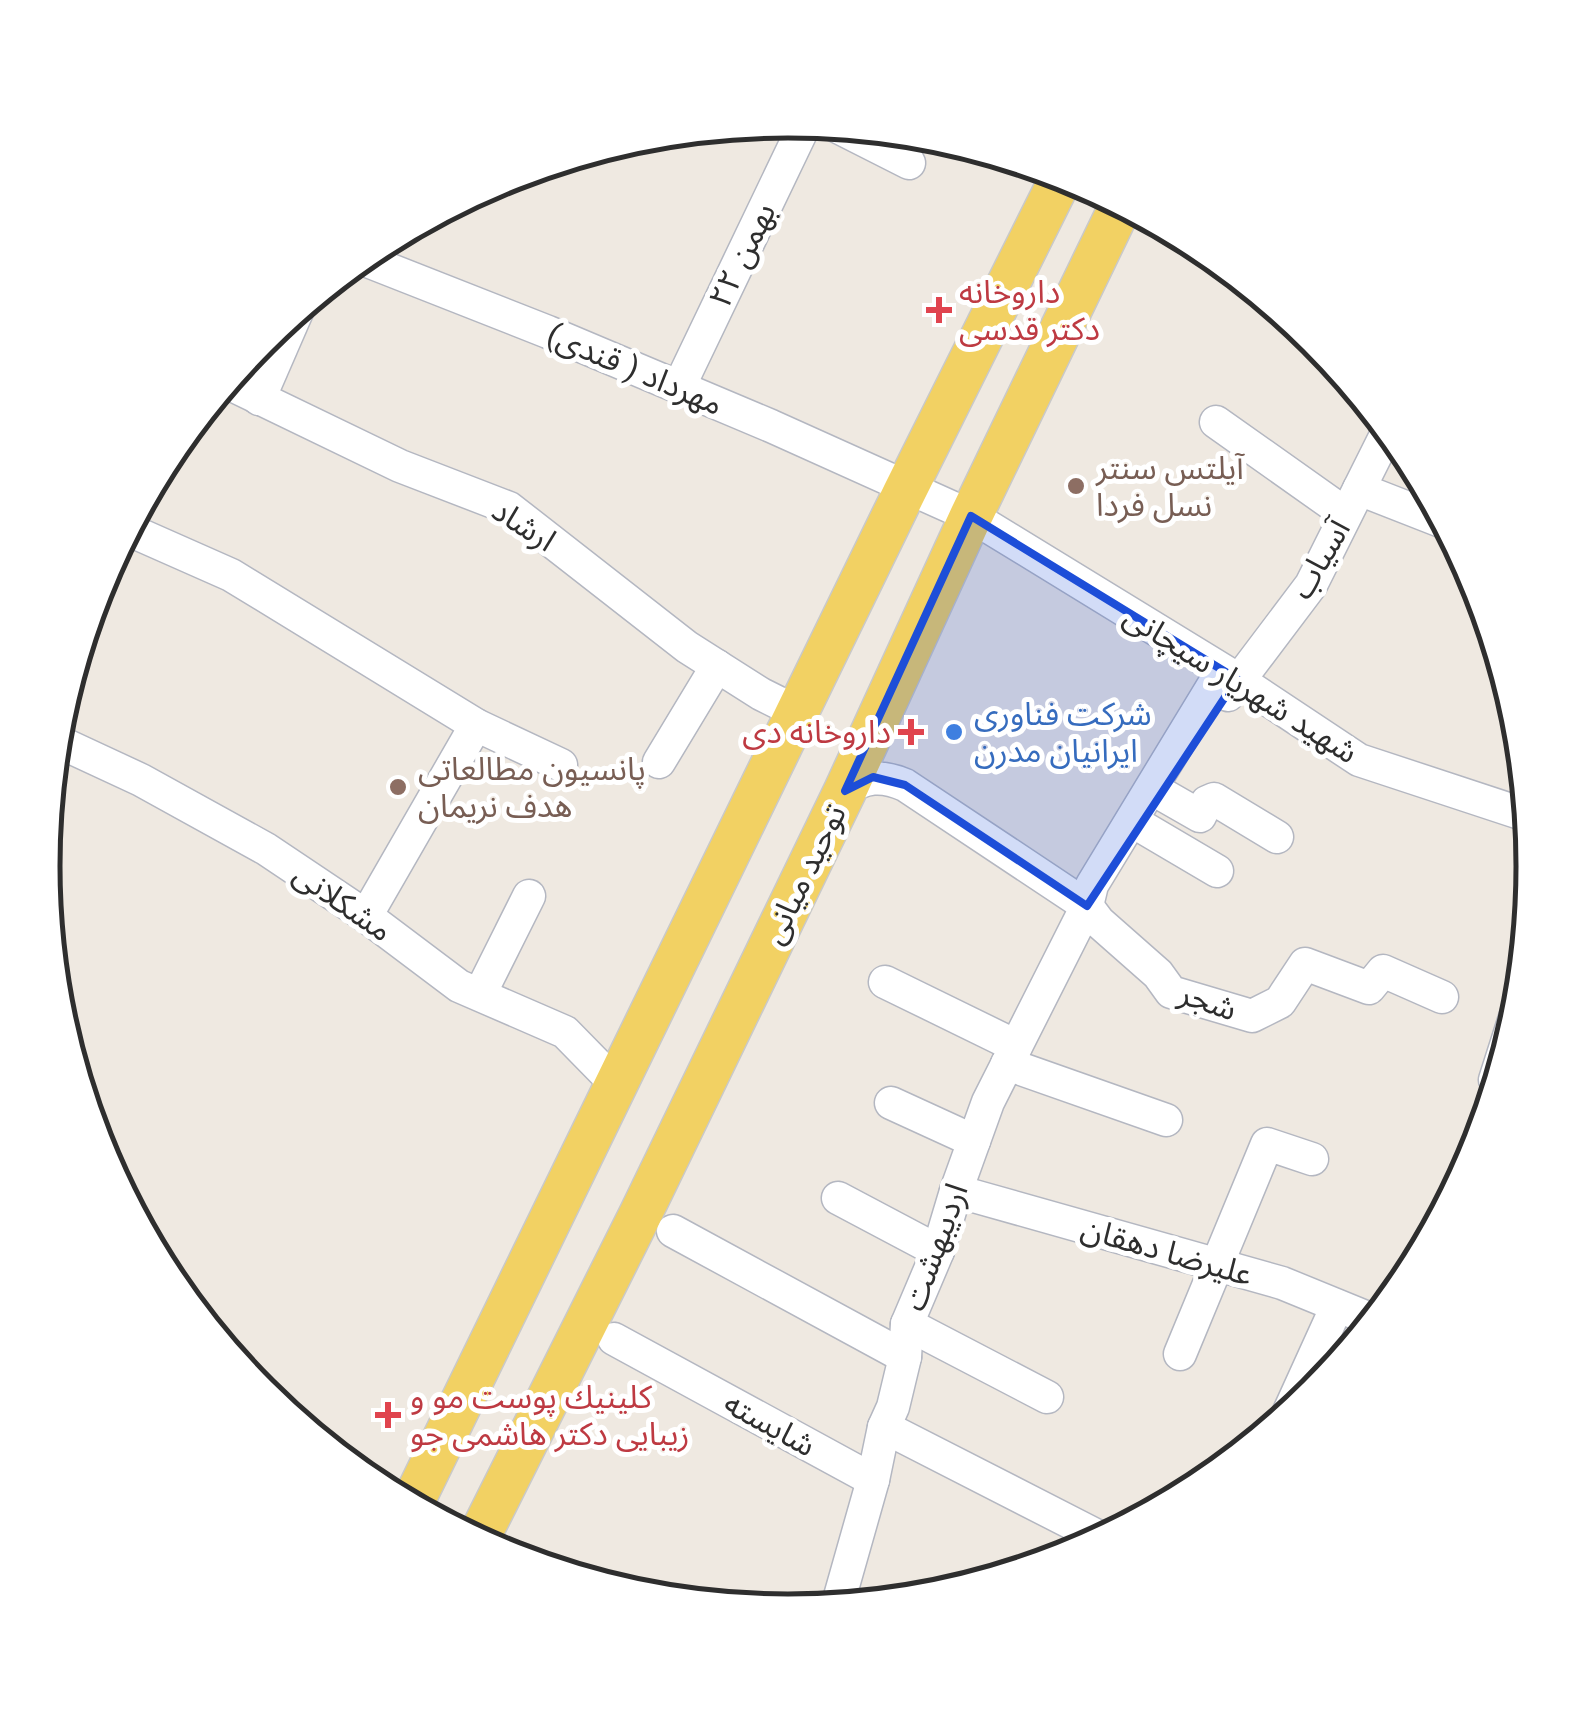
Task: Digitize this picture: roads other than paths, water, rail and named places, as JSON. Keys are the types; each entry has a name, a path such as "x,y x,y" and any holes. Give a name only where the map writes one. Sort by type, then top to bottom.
{"main road":[{"path":"418,1492 1056,189"},
{"name":"توحید میانی","path":"485,1528 642,1214 1116,216"}],"street":[{"name":"۲۲ بهمن","path":"679,387 798,138"},
{"path":"870,143 910,163"},
{"name":"مهرداد ( قندی)","path":"378,265 679,387 970,516"},
{"path":"259,399 285,340"},
{"name":"ارشاد","path":"239,389 400,466 509,508 687,647 761,694 798,712"},
{"path":"1216,422 1352,502 1428,520"},
{"name":"آسیاب","path":"1230,675 1311,585 1381,445"},
{"name":"شهید شهریار سیچانی","path":"970,516 1230,675 1359,760 1513,811"},
{"path":"140,534 231,575 476,725 561,765"},
{"path":"658,762 718,666"},
{"name":"اردیبهشت","path":"1087,906 1104,893 1164,796 1230,675"},
{"name":"اردیبهشت","path":"841,1592 892,1407 906,1340 974,1141 1011,1055 1087,906 1092,885 1230,675"},
{"path":"366,916 476,725"},
{"name":"مشکلانی","path":"70,747 140,780 266,849 366,916 459,986 565,1032 616,1084"},
{"path":"845,791 857,782 873,778 889,778 904,784 1087,906"},
{"path":"1164,796 1200,816 1214,798 1278,837"},
{"path":"1144,828 1217,871"},
{"path":"480,994 529,896"},
{"name":"شجر","path":"1087,906 1174,994 1249,1016 1280,1002 1305,964 1369,988 1383,971 1442,997"},
{"path":"885,982 1011,1055 1166,1120"},
{"path":"891,1104 974,1141"},
{"path":"1180,1354 1267,1144 1312,1158"},
{"name":"علیرضا دهقان","path":"956,1191 1282,1283 1361,1315"},
{"path":"838,1198 938,1250"},
{"path":"673,1231 906,1340 1048,1398"},
{"path":"1303,1380 1338,1306"},
{"name":"شایسته","path":"614,1339 873,1480"},
{"path":"884,1427 1086,1530"}],"place":[{"name":"داروخانه دکتر قدسی","path":"939,310"},
{"name":"آیلتس سنتر نسل فردا","path":"1076,486"},
{"name":"داروخانه دی","path":"911,732"},
{"name":"شرکت فناوری ایرانیان مدرن","path":"954,732"},
{"name":"پانسیون مطالعاتی هدف نریمان","path":"398,787"},
{"name":"كلينيك پوست مو و زيبايى دکتر هاشمی جو","path":"388,1415"}]}
